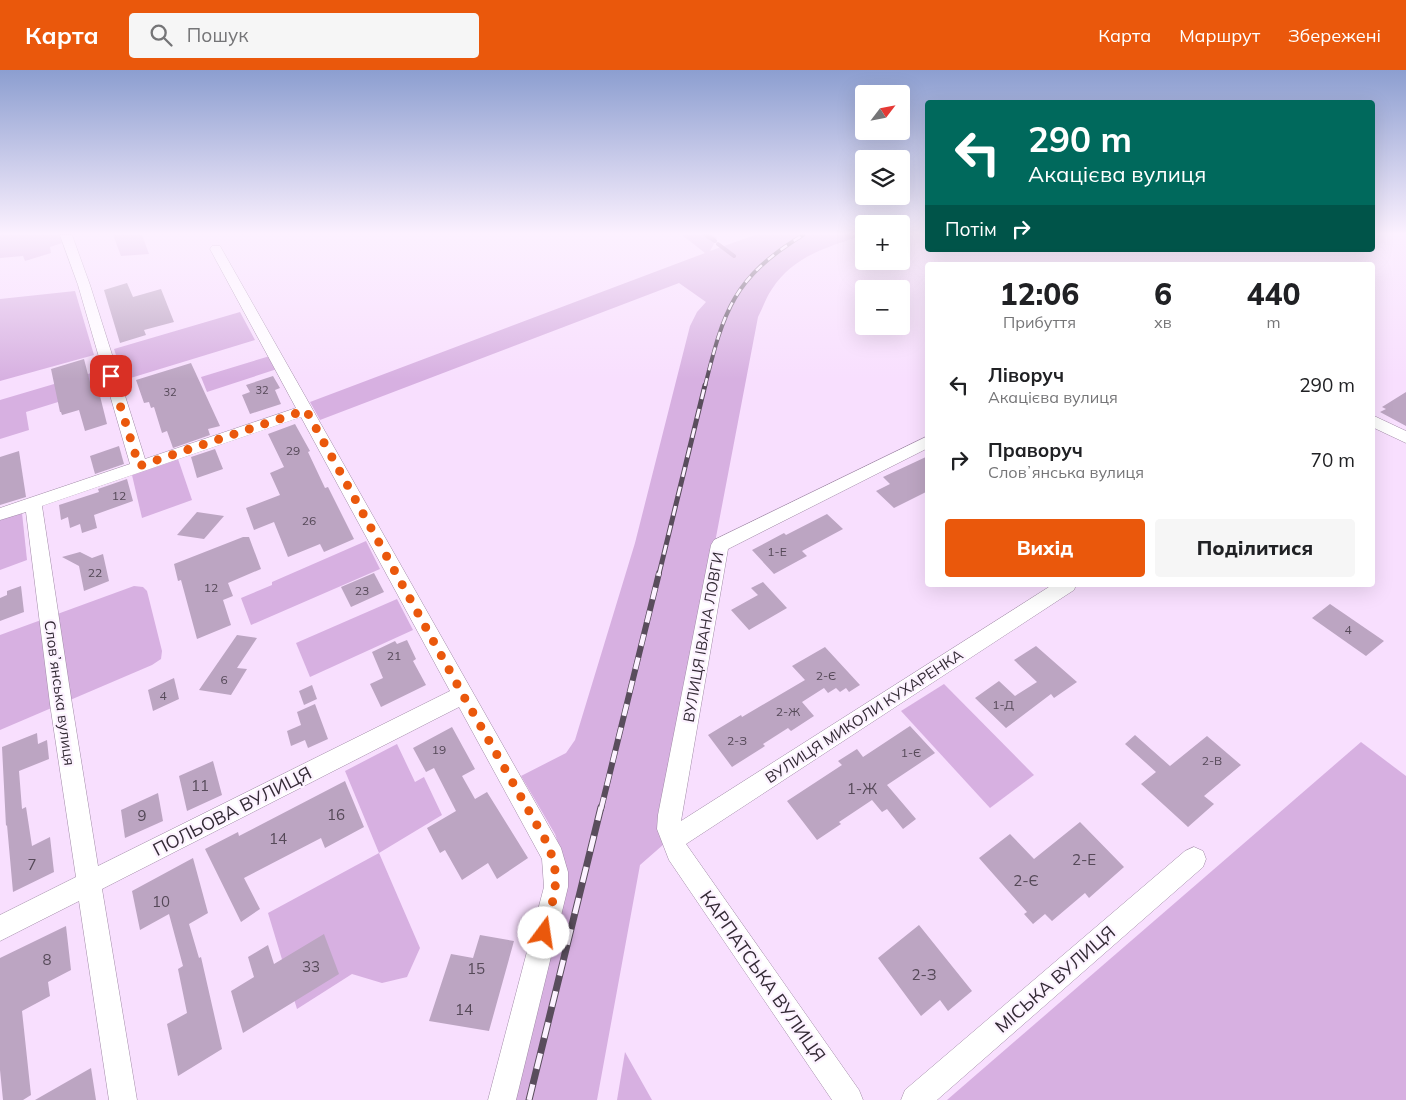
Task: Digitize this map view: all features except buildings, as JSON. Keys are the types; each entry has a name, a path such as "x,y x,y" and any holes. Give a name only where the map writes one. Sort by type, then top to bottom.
{"street":[{"path":"83,283 139,466"},
{"path":"235,283 553,856 556,887 502,1100"},
{"path":"0,514 306,410"},
{"path":"1375,422 1406,438"},
{"name":"ВУЛИЦЯ ІВАНА ЛОВГИ","path":"675,846 669,829 670,815 720,545 925,442"},
{"name":"Словʼянська вулиця","path":"33,503 88,883"},
{"name":"ВУЛИЦЯ МИКОЛИ КУХАРЕНКА","path":"675,846 1064,587"},
{"name":"ПОЛЬОВА ВУЛИЦЯ","path":"0,928 463,695"},
{"name":"КАРПАТСЬКА ВУЛИЦЯ","path":"675,846 849,1100"},
{"name":"МІСЬКА ВУЛИЦЯ","path":"915,1100 1194,859"},
{"path":"88,883 123,1100"}],"shaded area":[{"path":"625,283 679,283 320,420 310,402"},
{"path":"679,283 777,283 770,292 758,317 663,815 664,844 640,865 597,1100 509,1100 565,864 555,834 521,776 566,753 575,740 635,543 690,326 697,312 706,302"},
{"path":"75,291 94,355 0,381 0,299"},
{"path":"240,312 255,340 124,380 114,349"},
{"path":"270,356 277,369 207,392 201,377"},
{"path":"98,371 103,388 26,412 29,430 0,439 0,400"},
{"path":"178,459 192,500 142,518 132,475"},
{"path":"22,513 27,560 0,570 0,520"},
{"path":"366,541 380,569 251,625 241,598 272,585 272,582"},
{"path":"134,586 143,587 147,591 162,651 161,659 152,665 0,730 0,635"},
{"path":"397,599 413,630 310,677 296,643"},
{"path":"944,684 1034,775 990,808 901,711"},
{"path":"1361,742 1406,776 1406,1100 947,1100"},
{"path":"397,744 415,782 424,777 442,815 379,853 345,771"},
{"path":"379,853 420,948 407,977 382,983 352,974 297,1009 268,913"},
{"path":"625,1052 652,1100 617,1100"}],"railway":[{"path":"705,386 718,336 735,298 745,283"},
{"path":"659,574 705,385"},
{"path":"601,809 659,573"},
{"path":"529,1100 601,807"}],"route":[{"path":"111,376 139,466 306,410 553,856 556,887 544,933"}]}
